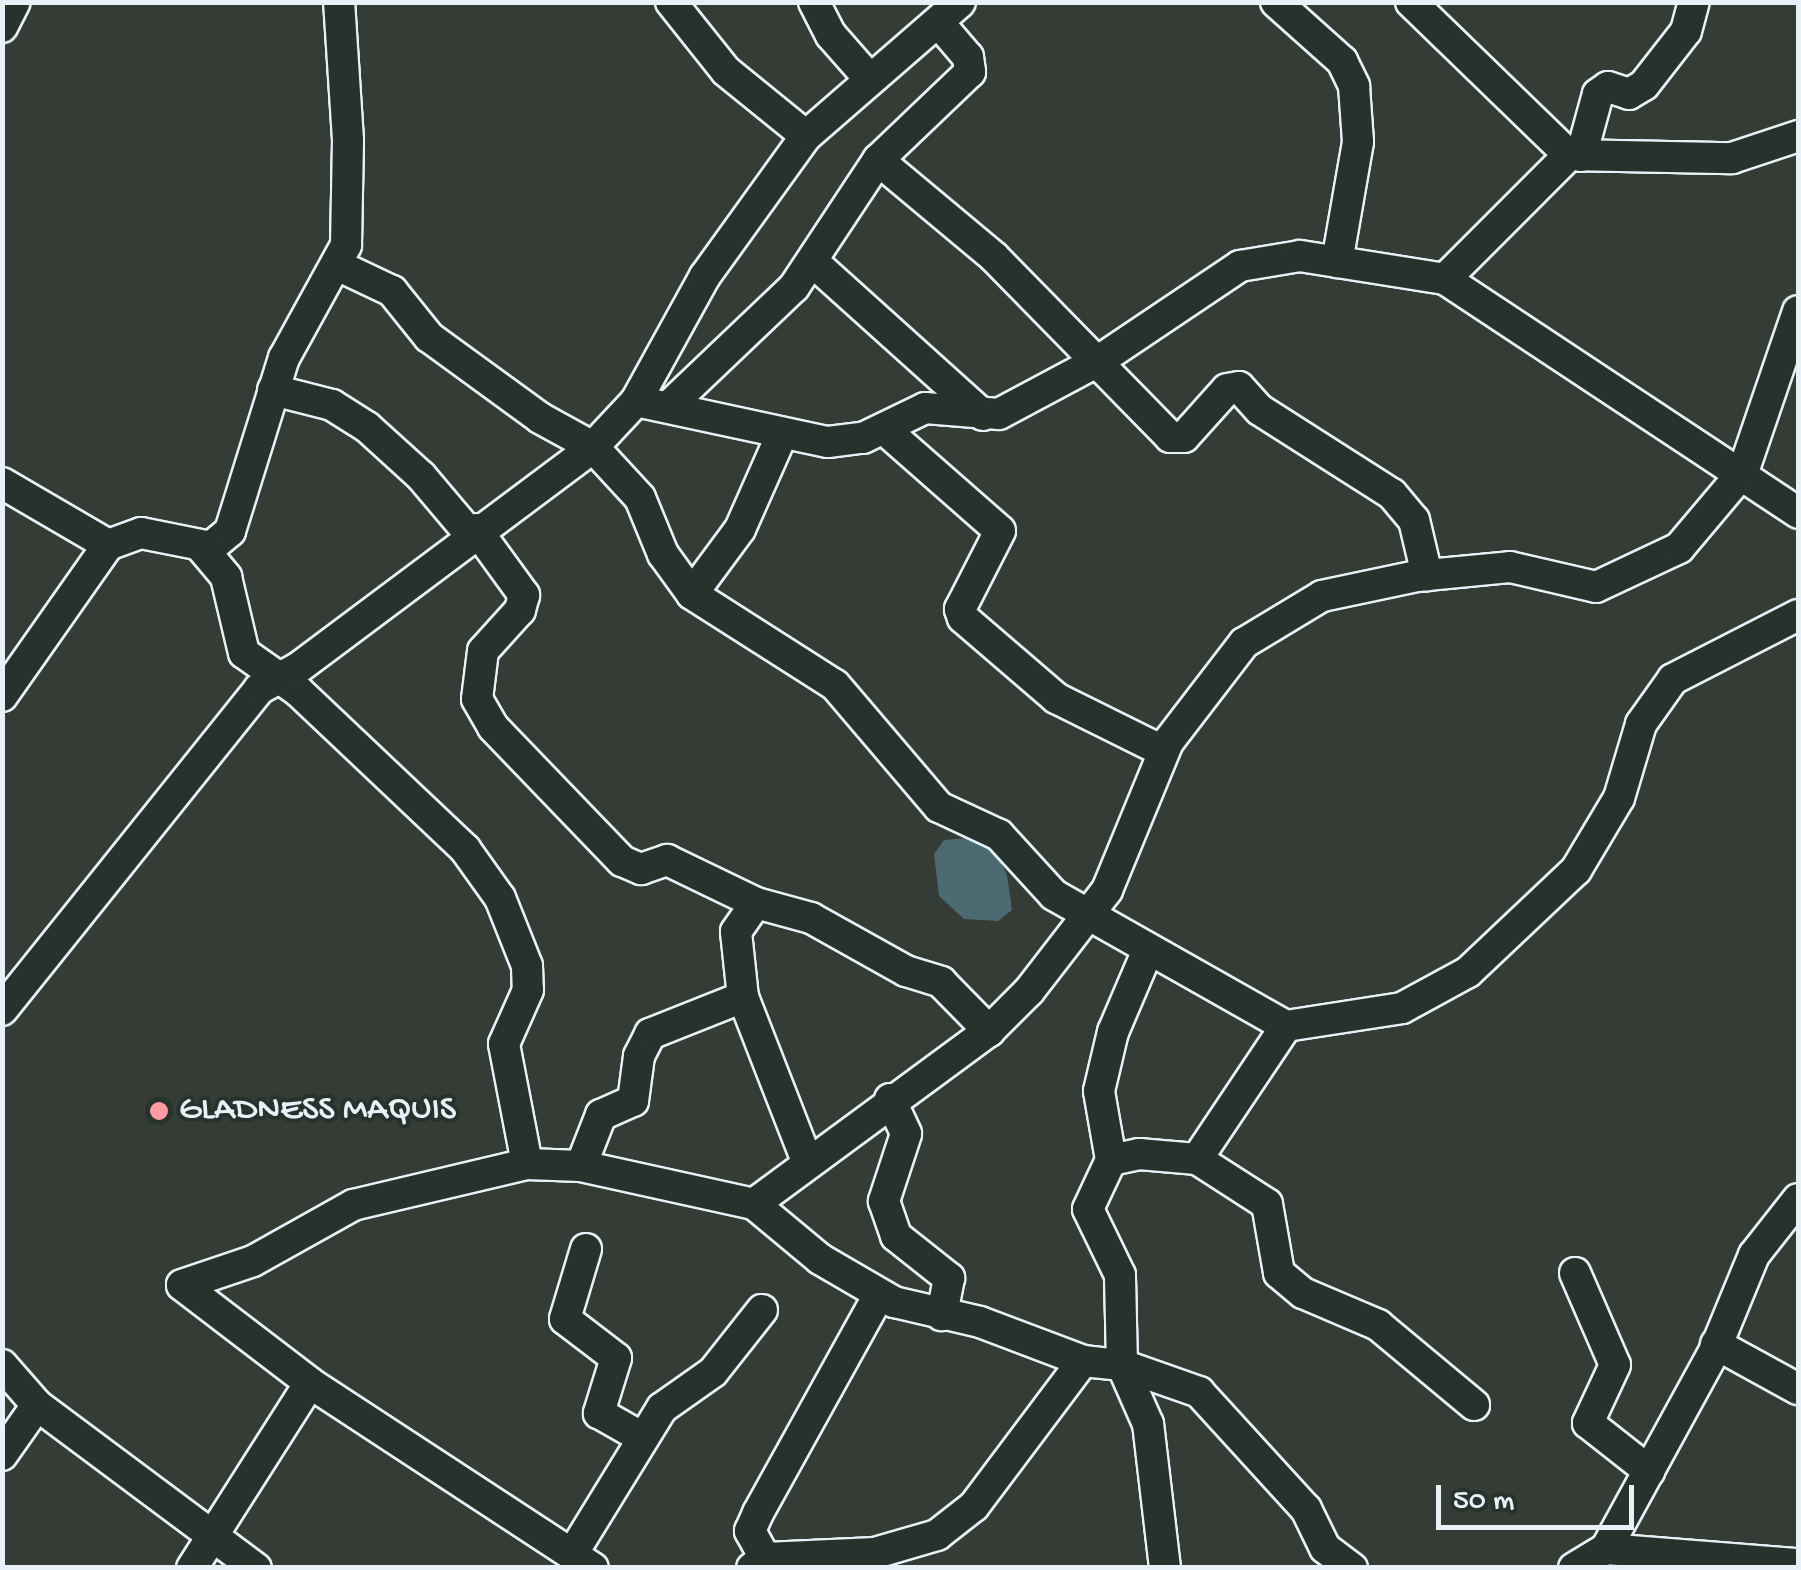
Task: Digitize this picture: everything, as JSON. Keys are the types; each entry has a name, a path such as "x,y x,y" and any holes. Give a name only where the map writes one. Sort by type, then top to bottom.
{"street":[{"path":"2,27 15,2"},
{"path":"2,696 108,546 141,533 202,548 222,542 236,518 272,390 299,330 339,266 348,173 339,2"},
{"path":"672,2 726,71 806,136"},
{"path":"814,2 831,36 867,76"},
{"path":"1276,2 1342,61 1354,86 1358,142 1338,262"},
{"path":"1411,2 1575,155 1732,158 1798,136"},
{"path":"1445,280 1575,155 1598,94 1608,87 1629,94 1644,86 1686,31 1694,2"},
{"path":"2,1010 259,689 276,676 298,668 473,531 593,447 636,402 705,276 806,136 867,76 949,12 968,57 970,72 878,160 812,262 764,322 668,407"},
{"path":"878,160 1100,360 1178,439 1226,389 1239,387 1260,410 1392,494 1414,520 1427,575"},
{"path":"636,402 782,434 847,442 926,408 983,415 1013,409 1100,360 1254,259 1338,262 1445,280 1743,472 1798,513"},
{"path":"812,262 983,415"},
{"path":"339,266 392,291 430,337 540,418 593,447 640,498 664,554 692,594 835,685 939,808 999,835 1038,884 1089,918 1286,1026 1402,1008 1468,972 1576,870 1618,798 1632,742 1673,680 1798,615"},
{"path":"754,1204 890,1099 989,1031 1089,918 1116,870 1163,751 1210,680 1265,628 1322,596 1427,575 1510,568 1596,586 1679,548 1743,472 1798,311"},
{"path":"272,390 332,406 367,428 422,476 524,594 477,668 477,700 492,727 629,867 667,860 756,903 811,918 906,970 941,982 989,1031"},
{"path":"884,429 1000,531 960,609 963,618 1056,698 1163,751"},
{"path":"692,594 740,529 782,434"},
{"path":"2,483 108,546"},
{"path":"202,548 226,576 244,653 276,676 465,849 500,898 528,966 528,990 504,1044 527,1164"},
{"path":"756,903 736,932 743,997 808,1164"},
{"path":"1148,950 1113,1032 1099,1092 1111,1160 1088,1209 1120,1275 1122,1365 1148,1424 1165,1568"},
{"path":"580,1166 601,1115 632,1101 639,1056 650,1034 743,997"},
{"path":"1197,1158 1286,1026"},
{"path":"890,1099 906,1134 884,1201 896,1236 949,1278 942,1315"},
{"path":"1111,1160 1139,1154 1197,1158 1267,1204 1279,1273 1303,1293 1378,1325 1474,1405"},
{"path":"762,1310 713,1372 662,1408 641,1438 583,1559 310,1383 182,1285 253,1261 353,1205 527,1164 580,1166 754,1204 820,1258 879,1295 942,1315 980,1322 1083,1362 1122,1365 1210,1399 1306,1509 1325,1548 1352,1568"},
{"path":"1574,1568 1606,1549 1716,1344 1754,1256 1798,1199"},
{"path":"586,1249 564,1318 616,1358 599,1413 641,1438"},
{"path":"1575,1272 1615,1365 1588,1423 1650,1471"},
{"path":"879,1295 758,1513 750,1531 758,1563 875,1553 937,1534 974,1506 1083,1362"},
{"path":"1716,1344 1798,1389"},
{"path":"2,1366 37,1404 256,1568"},
{"path":"192,1568 310,1383"},
{"path":"2,1454 37,1404"},
{"path":"1606,1549 1798,1564"}],"water":[{"path":"968,838 991,843 1007,875 1012,910 998,921 964,919 939,896 934,854 944,840"}],"place":[{"name":"GLADNESS MAQUIS","path":"159,1111"}]}
